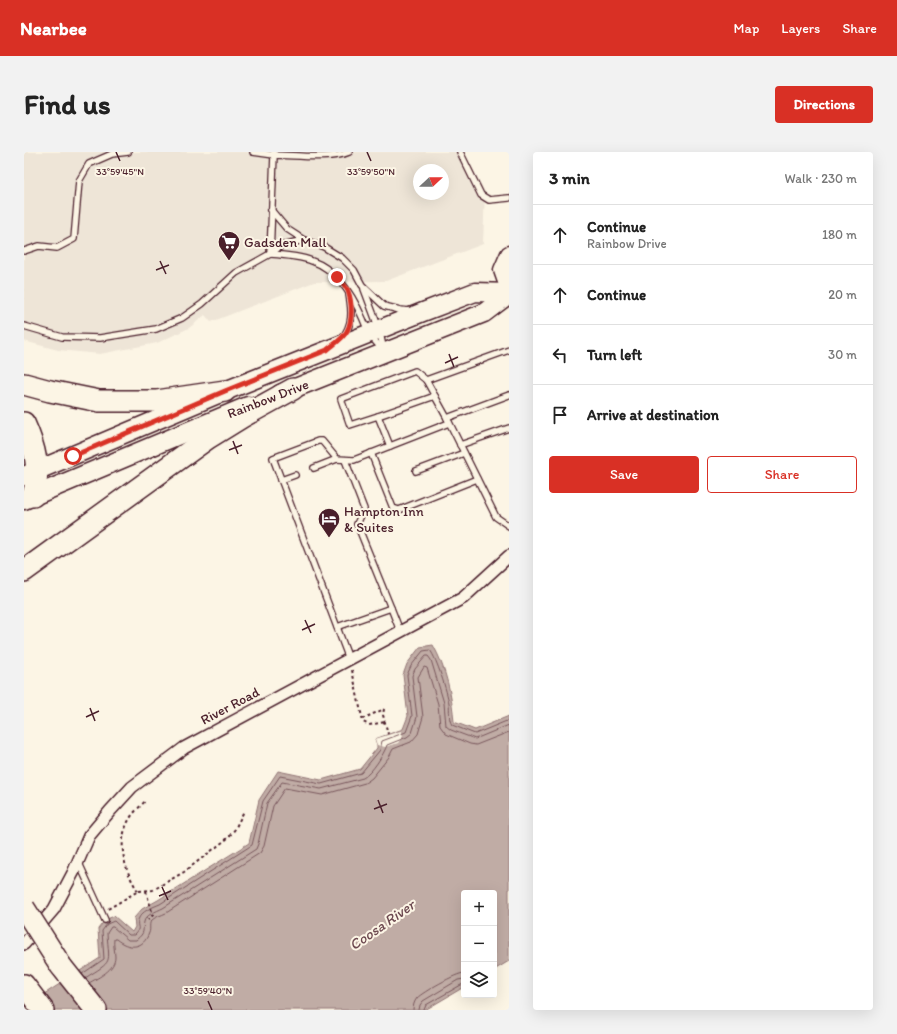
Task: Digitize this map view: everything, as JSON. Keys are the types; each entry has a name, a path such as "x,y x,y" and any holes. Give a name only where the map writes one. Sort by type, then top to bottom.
{"highway":[{"path":"24,384 99,401 157,401 225,391"},
{"path":"24,571 208,438 242,417 293,389"},
{"path":"24,423 32,443 31,474 37,483 29,498"},
{"path":"24,908 61,966"},
{"path":"24,921 96,1010"},
{"path":"24,985 43,1010"},
{"path":"24,1005 30,1010"}],"main road":[{"name":"Rainbow Drive","path":"31,474 225,391 475,292 509,294"},
{"name":"Rainbow Drive","path":"29,498 234,411 484,313 509,294"}],"street":[{"path":"509,254 502,270 509,290"},
{"name":"River Road","path":"24,944 54,909 89,836 132,788 184,748 463,598 509,556"}],"lane":[{"path":"24,251 39,246 56,248 74,239 79,181 89,164 112,154 128,152"},
{"path":"253,152 323,156 344,154 349,152"},
{"path":"460,152 481,195 489,200 509,198"},
{"path":"270,254 274,153"},
{"path":"271,210 287,229 304,240 324,247 342,258 354,270 362,285 374,331 385,353"},
{"path":"24,326 62,337 80,338 100,338 156,329 182,318 202,304 236,272 270,254 282,245 304,240"},
{"path":"270,254 306,259 318,264 337,277 374,331 385,353"},
{"path":"362,285 384,306 400,310 423,312"},
{"path":"327,350 347,332 352,311 348,291"},
{"path":"426,380 509,350"},
{"path":"435,396 350,425 341,399 415,371 426,380 435,396 496,517 509,526"},
{"path":"314,468 337,458 354,460 509,395"},
{"path":"378,416 390,446"},
{"path":"460,445 509,428"},
{"path":"337,458 322,441 318,441 273,458 349,659"},
{"path":"371,453 393,508 399,510 477,479"},
{"path":"416,471 464,453"},
{"path":"346,460 364,509 357,524 400,631"},
{"path":"281,480 296,475"},
{"path":"337,627 391,608"},
{"path":"78,861 105,920"}],"path":[{"path":"349,659 362,722 369,725 385,722"},
{"path":"362,719 384,709 383,715 388,734"},
{"path":"138,891 133,883 126,864 122,845 124,832 129,821 133,814 146,800"},
{"path":"114,905 138,891 153,890 184,872 228,838 235,829 244,811"},
{"path":"146,891 153,915 148,920"}],"shaded area":[{"name":"Gadsden Mall","path":"24,152 464,152 485,192 483,244 386,281 314,282 211,322 205,315 189,328 157,343 100,354 58,350 24,341"}],"water":[{"name":"Coosa River","path":"433,645 438,654 448,682 454,722 475,730 509,716 509,961 497,968 497,890 461,890 461,989 425,1010 24,1010 24,1007 100,958 98,929 105,920 114,916 132,932 135,927 134,918 142,909 249,843 259,800 278,771 321,780 360,769 377,748 375,739 403,729 408,716 403,675 407,664 420,647"}],"pier":[{"path":"401,731 403,736 398,743 385,747 377,745 375,739"}],"place":[{"name":"Gadsden Mall","path":"229,262"},
{"name":"Hampton Inn & Suites","path":"329,538"}],"route":[{"path":"73,456 225,391 327,350 347,332 352,311 348,291 337,277"}]}
